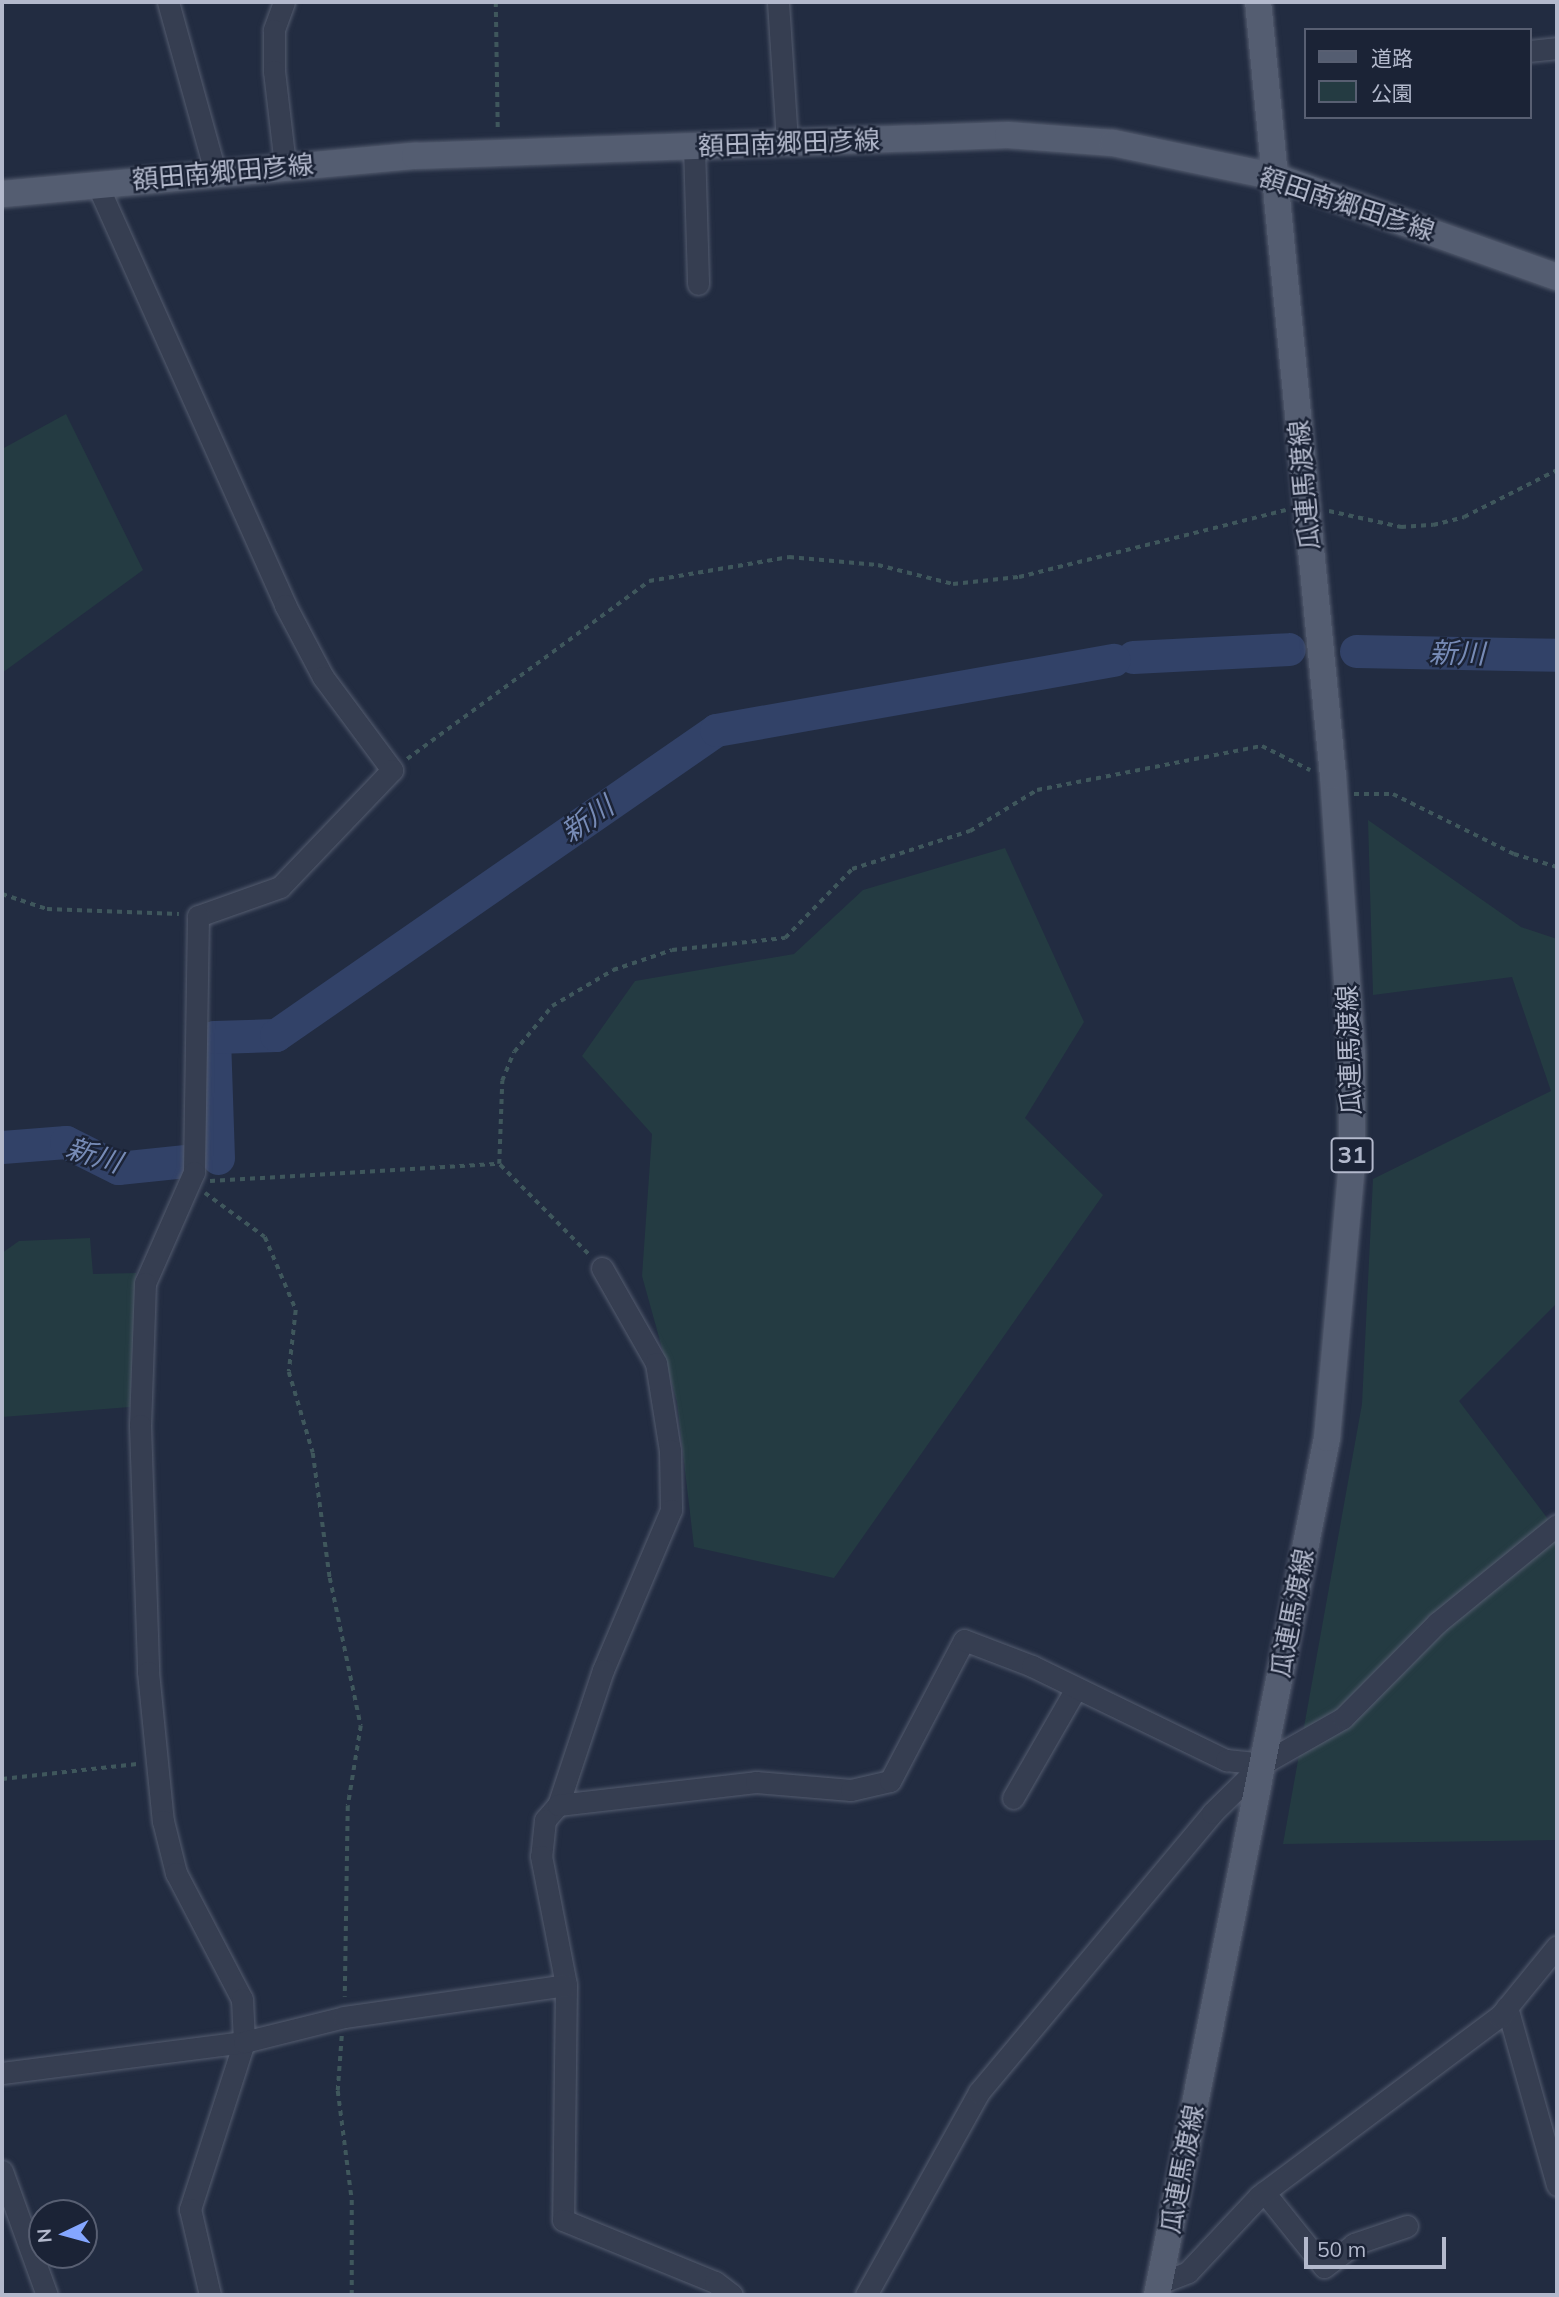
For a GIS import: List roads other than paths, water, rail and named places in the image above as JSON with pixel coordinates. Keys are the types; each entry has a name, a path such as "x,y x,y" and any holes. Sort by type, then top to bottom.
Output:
{"main road":[{"name":"瓜連馬渡線","path":"1158,2289 1327,1438 1347,1255 1352,1054 1334,785 1258,2"},
{"name":"額田南郷田彦線","path":"2,194 285,164 498,153 1008,135 1087,141 1276,177 1557,277"}],"street":[{"path":"168,2 215,172"},
{"path":"284,2 274,30 274,72 285,164"},
{"path":"778,2 787,143"},
{"path":"1531,51 1557,48"},
{"path":"694,146 698,284"},
{"path":"97,184 285,604 323,677 392,770 280,887 198,916 190,1181 145,1283 140,1425 148,1672 157,1762 176,1872 234,1976 242,2000 244,2042 190,2209 210,2295"},
{"path":"602,1268 656,1363 670,1450 671,1510 603,1670 558,1805 545,1820 541,1856 566,1985 563,2221 715,2282 732,2295"},
{"path":"866,2295 979,2092 1146,1889 1262,1764 1343,1718 1437,1623 1557,1525"},
{"path":"558,1805 756,1782 851,1790 890,1781 964,1640 1032,1666 1076,1690 1226,1760 1262,1764"},
{"path":"1013,1798 1076,1690"},
{"path":"1158,2289 1188,2272 1264,2192 1507,2007 1557,1946"},
{"path":"2,2073 244,2042 344,2017 566,1985"},
{"path":"1507,2007 1552,2146 1557,2185"},
{"path":"2,2171 47,2295"},
{"path":"1264,2192 1324,2267 1354,2244 1407,2226"}],"waterway":[{"name":"新川","path":"1133,657 1289,649"},
{"name":"新川","path":"1356,651 1557,655"},
{"name":"新川","path":"218,1158 214,1037 276,1035 716,730 1114,660"},
{"name":"新川","path":"2,1147 66,1142 118,1168 186,1161"}]}
